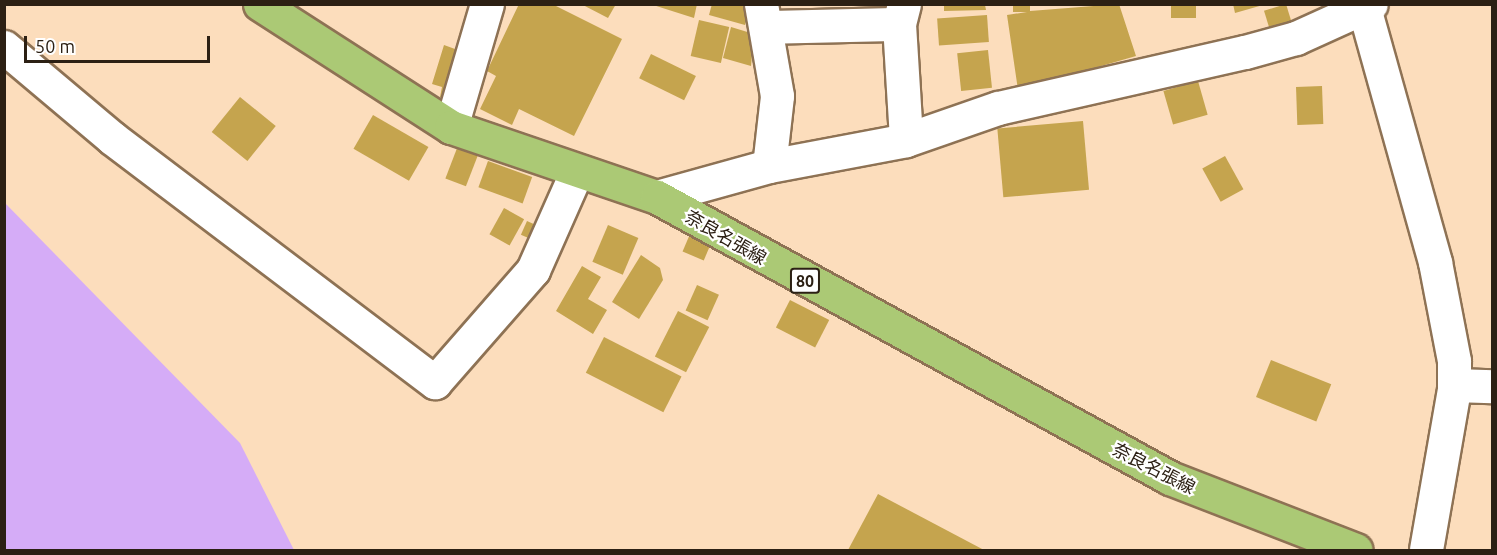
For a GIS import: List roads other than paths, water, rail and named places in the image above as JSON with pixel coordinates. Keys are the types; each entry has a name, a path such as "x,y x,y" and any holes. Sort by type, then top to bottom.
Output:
{"main road":[{"name":"奈良名張線","path":"260,4 451,127 576,173 657,197 1170,478 1356,550"}],"street":[{"path":"451,127 488,4"},
{"path":"657,197 770,166 906,140 998,108 1296,38 1366,6 1435,262 1454,385 1426,550"},
{"path":"770,166 777,96 764,16 901,14 906,140"},
{"path":"4,47 112,138 435,382 533,270 576,173"},
{"path":"1454,385 1492,386"}]}
